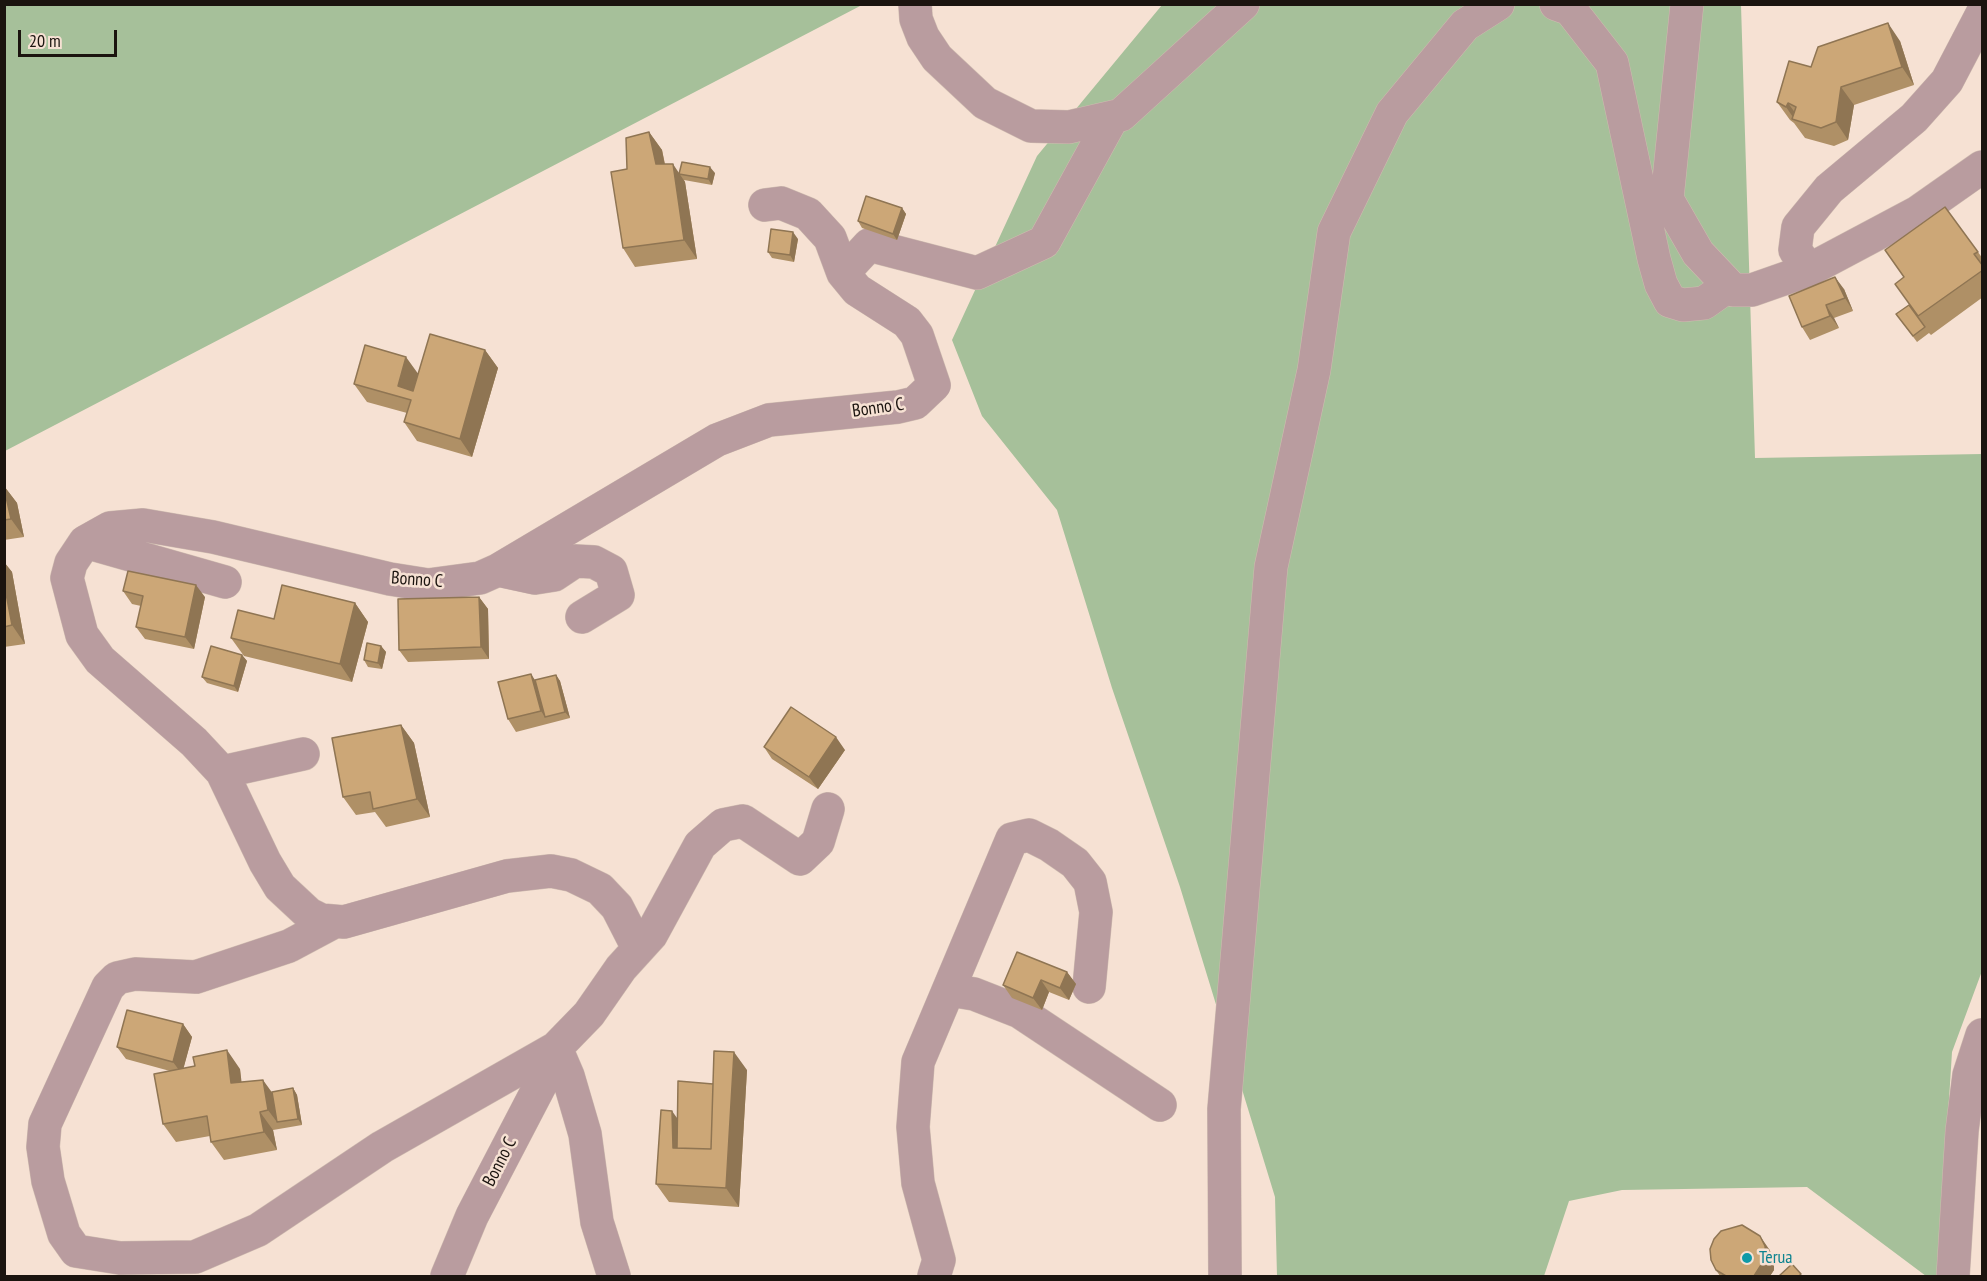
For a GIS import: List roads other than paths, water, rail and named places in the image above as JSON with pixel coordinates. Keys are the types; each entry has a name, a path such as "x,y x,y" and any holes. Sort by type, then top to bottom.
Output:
{"street":[{"path":"915,4 916,19 923,37 937,58 985,103 1031,126 1069,128 1111,120 1121,115 1243,4"},
{"path":"1224,1276 1224,1109 1271,567 1314,370 1335,232 1392,113 1466,25 1498,4"},
{"path":"1556,4 1570,9 1612,63 1654,260 1660,284 1670,301 1683,305 1704,303 1728,286"},
{"path":"1687,4 1667,199 1698,253 1733,290 1752,290 1809,270 1918,212 1983,167"},
{"path":"1809,270 1794,250 1798,227 1829,189 1914,118 1947,81 1983,15"},
{"path":"843,273 869,245 977,273 1044,242 1111,120"},
{"name":"Bonno C","path":"85,542 110,528 143,525 213,537 390,579 428,585 480,578 498,570 652,477 726,437 769,420 898,407 915,402 934,385 918,335 907,322 857,290 843,273 830,238 808,214 782,203 765,205"},
{"path":"225,582 85,542 72,563 67,578 82,635 100,660 194,742 222,772 265,862 280,887 309,914 321,920 344,922 385,913 507,876 551,872 571,874 600,889 617,908 638,948"},
{"path":"498,570 535,578 554,575 575,561 594,562 611,571 618,596 582,617"},
{"path":"222,772 303,754"},
{"path":"334,922 288,946 196,977 135,974 117,978 108,987 45,1124 43,1147 48,1180 64,1234 76,1251 120,1258 195,1257 258,1230 382,1147 557,1049 589,1014 638,948 651,935 700,845 723,825 743,821 800,860 818,842 828,809"},
{"path":"934,1276 939,1260 918,1183 913,1127 918,1062 1012,839 1029,835 1075,863 1090,882 1096,912 1089,987"},
{"path":"950,990 974,994 1020,1012 1160,1105"},
{"path":"1953,1276 1962,1131 1969,1075 1983,1035"},
{"path":"557,1049 585,1134 597,1222 614,1276"},
{"name":"Bonno C","path":"447,1276 472,1216 557,1049"}],"place":[{"name":"Terua","path":"1747,1258"}]}
